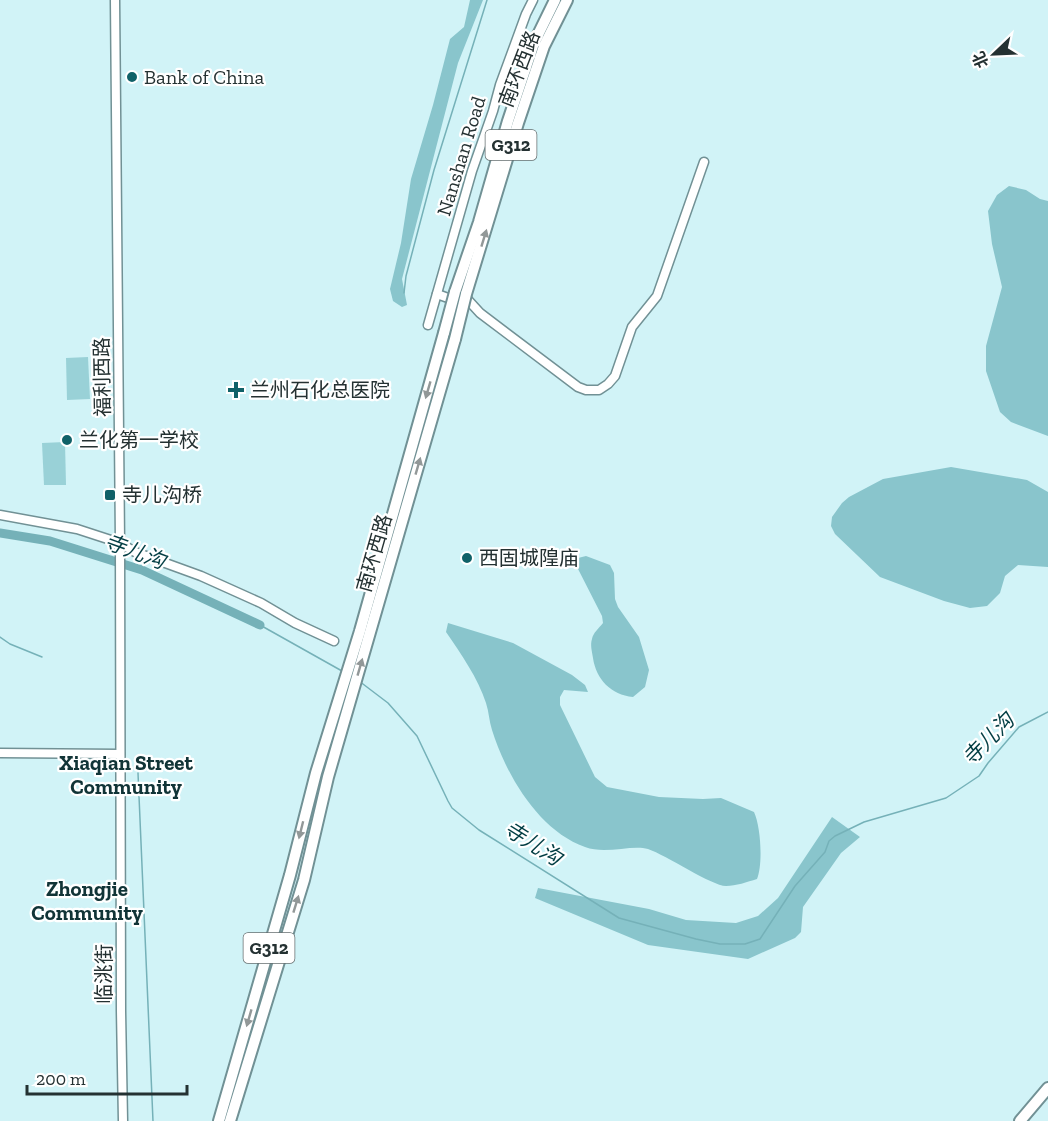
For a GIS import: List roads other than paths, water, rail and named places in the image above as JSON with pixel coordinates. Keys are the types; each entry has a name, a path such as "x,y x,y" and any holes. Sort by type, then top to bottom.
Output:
{"highway":[{"name":"南环西路","path":"396,523 455,339 461,293 508,122 534,43 555,0"},
{"name":"南环西路","path":"230,1121 304,880 347,696 390,546 444,333 461,293 544,46 567,0"},
{"name":"南环西路","path":"219,1121 290,875 322,752 347,696"},
{"path":"1020,1121 1048,1088"}],"street":[{"name":"福利西路","path":"115,0 120,754"},
{"name":"Nanshan Road","path":"428,325 500,85 533,0"},
{"path":"436,297 469,301 480,313 578,387 590,391 602,388 615,376 632,327 657,296 704,162"},
{"path":"0,515 77,530 120,545 201,576 261,603 295,623 333,640"},
{"path":"0,753 120,754"},
{"name":"临洮街","path":"120,754 123,1121"}],"waterway":[{"path":"404,293 406,276 434,170 487,0"},
{"name":"寺儿沟","path":"0,533 50,541 142,570 260,625"},
{"name":"寺儿沟","path":"260,625 342,671"},
{"path":"0,637 10,644 42,657"},
{"name":"寺儿沟","path":"359,681 388,703 417,736 452,808 479,830 619,918 720,944 745,944 760,939 795,886 825,852 829,841 835,836 864,822 946,798 979,776 1019,727 1048,712"},
{"path":"138,773 153,1121"}],"place":[{"name":"Bank of China","path":"132,77"},
{"name":"兰州石化总医院","path":"236,390"},
{"name":"兰化第一学校","path":"67,440"},
{"name":"寺儿沟桥","path":"110,495"},
{"name":"西固城隍庙","path":"467,558"}],"district":[{"name":"Xiaqian Street Community","path":"126,774"},
{"name":"Zhongjie Community","path":"87,900"}]}
